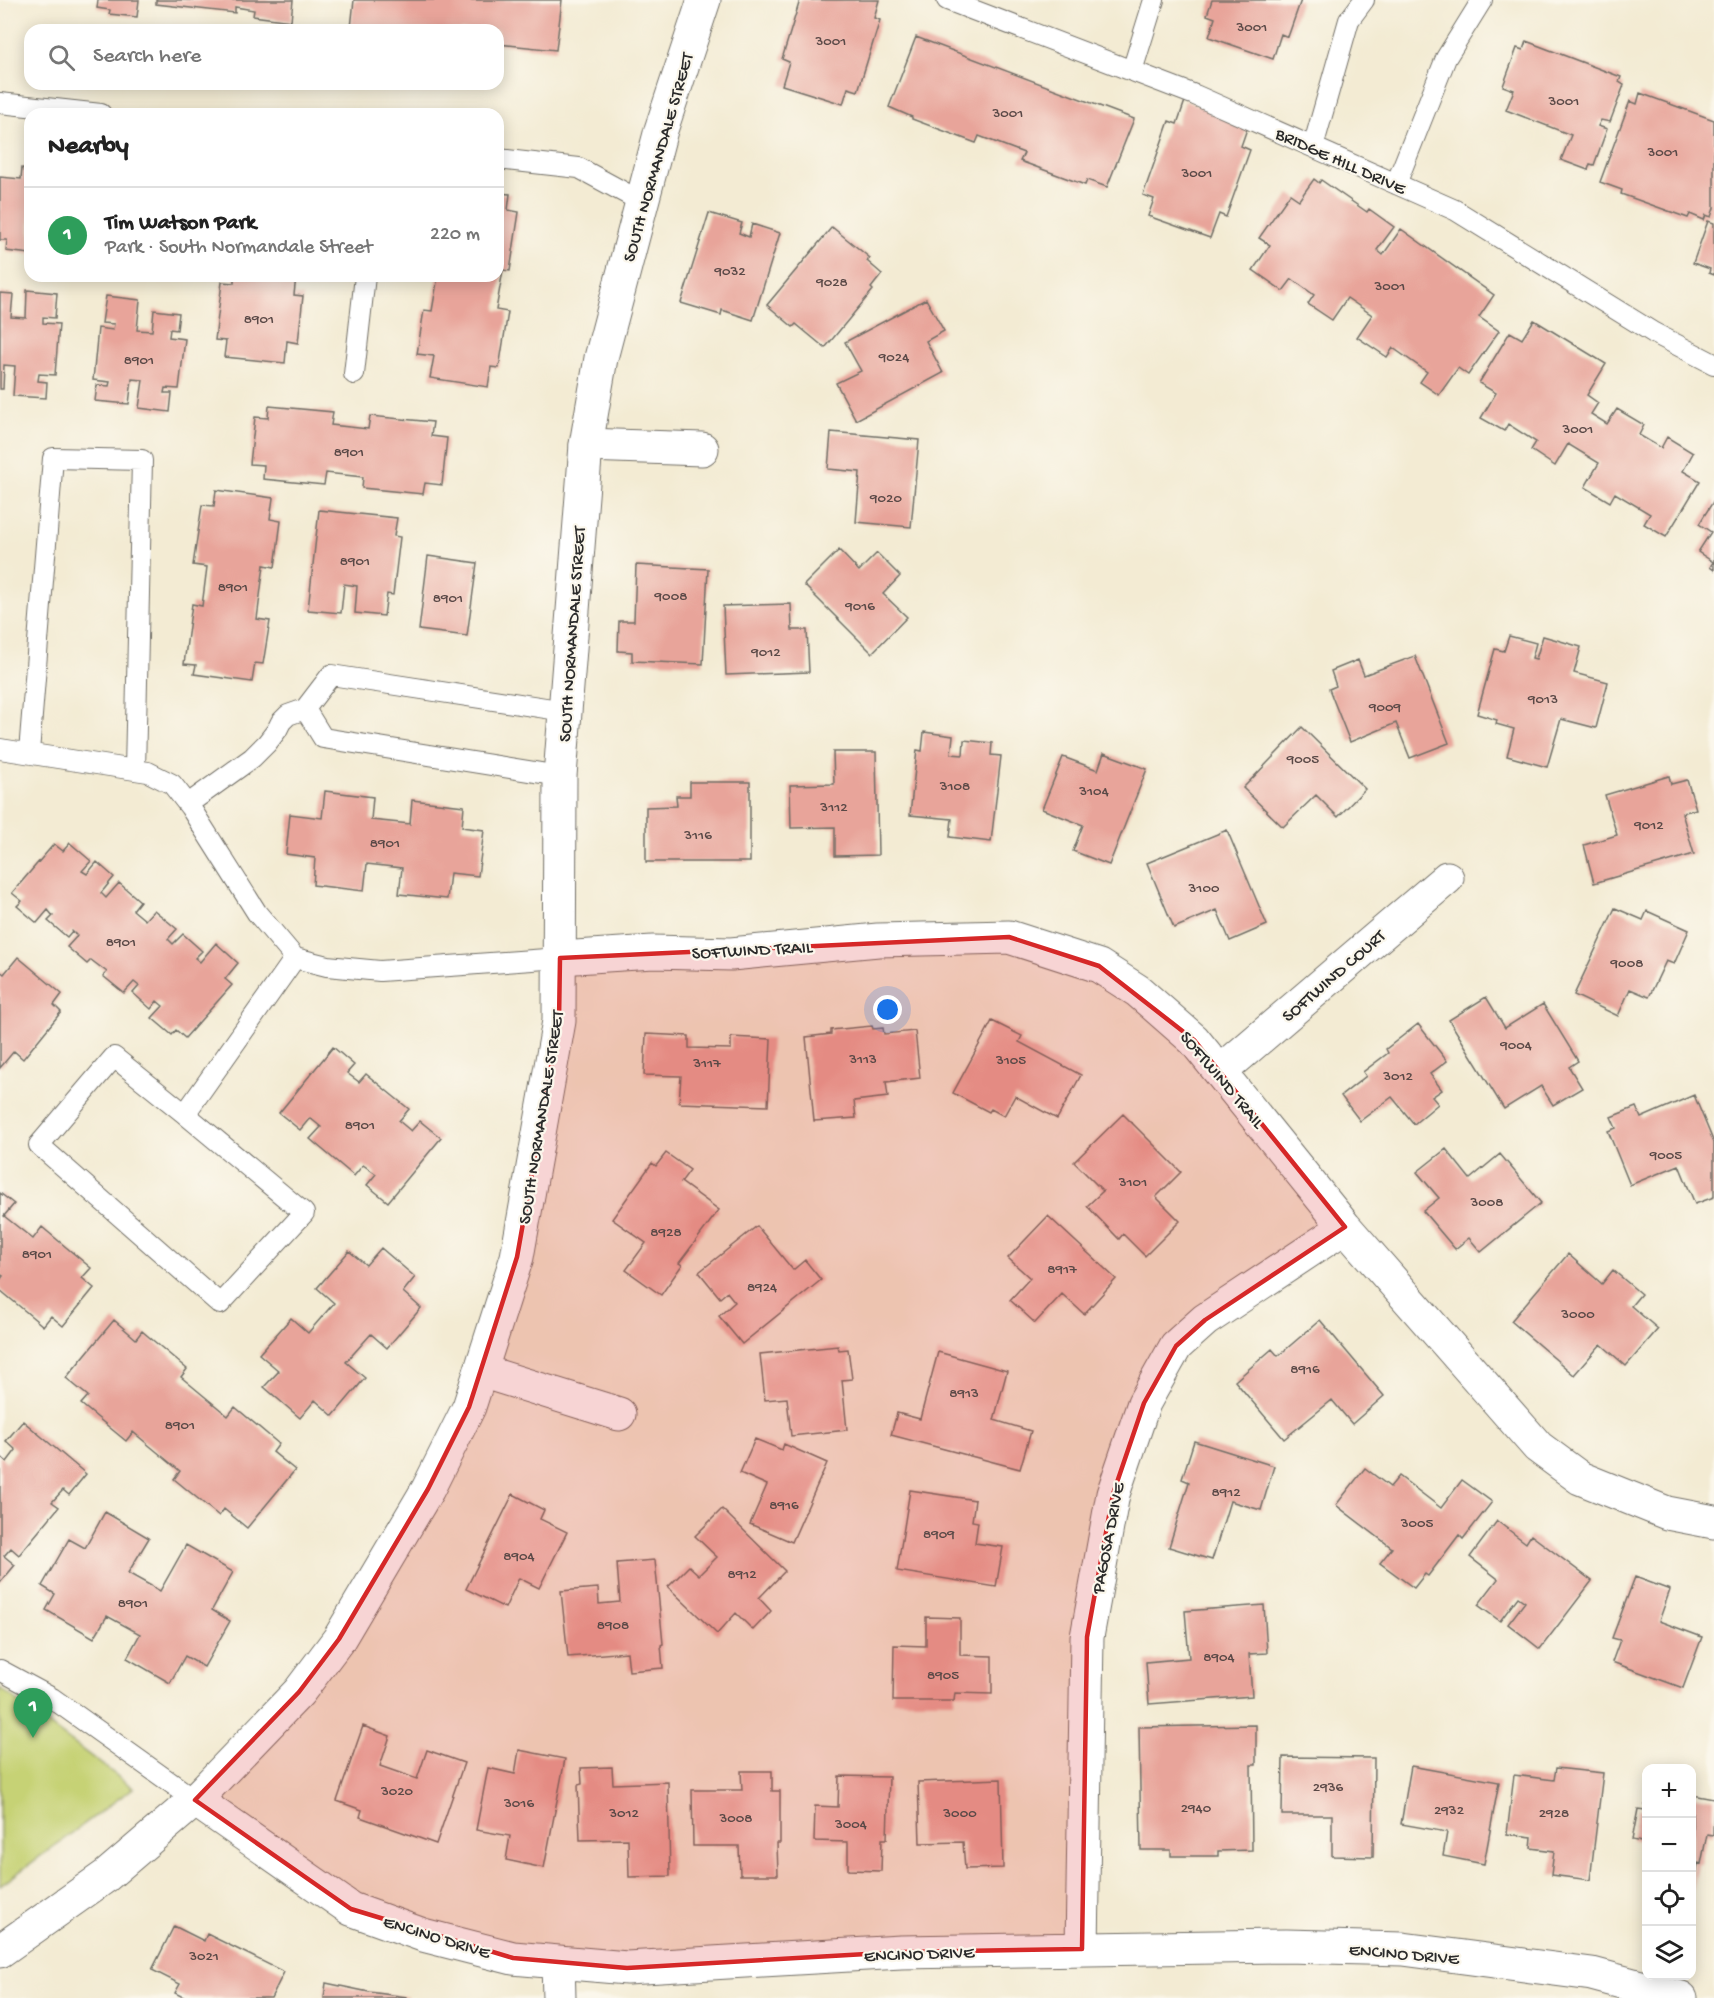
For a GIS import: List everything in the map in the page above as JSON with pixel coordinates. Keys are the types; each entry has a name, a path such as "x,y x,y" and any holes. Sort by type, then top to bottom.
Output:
{"street":[{"name":"SOUTH NORMANDALE STREET","path":"0,1951 106,1876 195,1800 299,1692 339,1639 428,1489 469,1407 517,1257 559,1021 560,776 586,445 601,358 661,130 704,0"},
{"path":"586,445 702,449"},
{"name":"SOFTWIND COURT","path":"1220,1072 1447,878"},
{"name":"SOFTWIND TRAIL","path":"560,958 653,952 731,954 879,940 1009,937 1099,966 1138,992 1194,1040 1345,1227 1538,1447 1580,1478 1667,1513 1714,1522"},
{"name":"PAGOSA DRIVE","path":"1082,1949 1088,1637 1113,1494 1144,1402 1176,1346 1205,1320 1345,1227"},
{"path":"481,1371 619,1414"},
{"name":"ENCINO DRIVE","path":"195,1800 351,1909 423,1935 513,1958 627,1968 901,1952 1286,1946 1403,1949 1592,1974 1681,1998"},
{"path":"558,1962 560,1998"}],"lane":[{"name":"BRIDGE HILL DRIVE","path":"947,0 1195,94 1455,210 1654,333 1714,363"},
{"path":"1132,71 1154,0"},
{"path":"1313,147 1349,20 1364,0"},
{"path":"1396,184 1446,58 1482,0"},
{"path":"0,103 46,108"},
{"path":"504,160 579,168 642,202"},
{"path":"354,374 364,282"},
{"path":"29,752 53,458 142,460 135,770"},
{"path":"188,804 252,758 281,722 288,716 305,709 331,675 566,711"},
{"path":"305,709 322,738 560,776"},
{"path":"0,749 148,772 172,784 188,804 257,913 295,958 327,966 380,971 560,958"},
{"path":"185,1114 295,958"},
{"path":"114,1057 185,1114 304,1213 220,1304 39,1145 114,1057"},
{"path":"0,1670 52,1698 195,1800"}],"highlighted area":[{"path":"1009,937 1099,966 1194,1040 1345,1227 1205,1320 1176,1346 1144,1403 1113,1494 1087,1637 1082,1949 901,1952 627,1968 513,1958 351,1909 195,1800 299,1692 339,1639 428,1489 469,1407 517,1257 559,1021 560,958"}],"green space":[{"path":"0,1688 133,1788 0,1886"}],"building":[{"path":"98,0 139,0 137,17 109,14 110,10 97,8"},
{"path":"156,0 293,0 291,21 253,16 254,10 235,7 235,13 156,4"},
{"path":"354,0 562,0 556,50 504,45 504,24 351,24"},
{"path":"800,0 879,0 874,18 880,20 858,91 848,88 843,104 782,85 789,62 782,59"},
{"path":"1212,0 1301,0 1288,37 1281,34 1273,59 1209,37 1215,18 1207,15"},
{"path":"916,37 1134,119 1107,187 1087,180 1085,185 1020,161 1024,153 979,136 976,143 912,119 889,107"},
{"path":"1526,41 1621,77 1619,82 1624,85 1610,122 1601,120 1598,126 1607,129 1594,165 1590,164 1588,170 1561,160 1571,135 1506,110 1514,90 1503,86 1517,48 1523,50"},
{"path":"1640,93 1714,120 1714,208 1711,217 1706,215 1704,220 1690,214 1688,218 1621,194 1622,190 1600,182 1630,101 1637,104"},
{"path":"1185,101 1249,123 1241,146 1250,150 1226,217 1219,214 1210,238 1148,216 1154,199 1143,195 1169,121 1177,124"},
{"path":"22,168 24,168 24,253 6,251 7,240 0,240 0,177 21,179"},
{"path":"1314,179 1319,183 1321,180 1367,212 1369,209 1394,227 1377,250 1383,255 1401,229 1494,295 1479,317 1499,331 1468,375 1458,368 1439,395 1420,382 1427,372 1393,348 1387,357 1357,337 1372,315 1347,298 1332,320 1308,304 1314,295 1292,279 1283,291 1253,270 1270,245 1259,238 1290,194 1299,200"},
{"path":"504,194 510,194 508,210 519,212 510,271 504,270"},
{"path":"709,213 742,223 739,233 749,237 752,224 780,233 753,320 722,310 721,315 681,303"},
{"path":"1708,221 1714,223 1714,275 1709,273 1710,269 1693,263"},
{"path":"832,227 870,258 867,261 882,274 871,288 873,290 825,348 796,324 793,327 767,305"},
{"path":"222,282 295,282 294,295 303,296 298,343 287,341 285,363 224,357 226,341 215,340"},
{"path":"437,282 501,282 496,310 508,312 499,368 491,367 488,387 430,378 434,356 417,354 424,310 432,311"},
{"path":"27,290 57,293 55,318 43,317 43,323 59,324 55,375 39,374 38,381 47,382 46,398 13,396 15,366 4,365 3,389 0,389 0,293 13,294 11,317 26,318"},
{"path":"106,296 140,300 137,330 152,331 154,310 179,313 177,330 170,329 169,337 185,339 179,389 165,388 164,393 172,393 170,412 139,408 143,380 132,379 129,404 95,401 97,385 109,386 110,382 93,380 98,328 113,330 114,324 102,323"},
{"path":"926,299 944,331 926,341 943,373 856,420 836,383 861,371 845,342"},
{"path":"1534,320 1606,364 1587,395 1598,403 1591,414 1607,424 1617,409 1644,425 1639,435 1661,448 1667,437 1693,453 1683,471 1700,481 1666,537 1644,524 1650,514 1615,493 1610,502 1585,487 1599,463 1568,444 1555,466 1531,450 1536,442 1508,424 1504,431 1481,418 1496,393 1479,383 1510,332 1522,339"},
{"path":"269,406 333,412 331,425 368,429 370,416 433,422 431,436 447,438 442,485 425,483 423,494 362,488 363,477 326,473 324,485 263,479 264,465 250,464 255,417 268,418"},
{"path":"831,432 919,440 911,527 856,522 860,472 828,469"},
{"path":"216,490 273,498 270,519 281,521 275,567 264,565 257,619 270,621 263,664 255,663 252,682 194,674 196,665 184,664 192,604 202,606 207,567 193,565 202,505 214,506"},
{"path":"1714,500 1714,570 1710,567 1713,562 1698,552 1711,532 1699,524"},
{"path":"319,510 397,518 394,536 400,537 393,595 387,594 384,616 355,613 357,586 344,584 341,613 308,610"},
{"path":"839,550 859,571 877,553 900,576 883,594 907,617 872,653 804,585"},
{"path":"428,556 477,563 467,636 419,630"},
{"path":"636,565 708,569 703,664 632,661 632,652 618,651 619,621 634,621"},
{"path":"791,604 792,630 807,630 809,672 726,675 723,606"},
{"path":"1509,636 1536,643 1532,658 1536,659 1543,636 1581,647 1574,673 1608,682 1596,728 1561,719 1547,767 1507,756 1514,729 1496,724 1497,720 1477,714 1495,649 1504,651"},
{"path":"1415,656 1449,743 1410,758 1396,723 1350,742 1329,689 1336,686 1331,671 1358,660 1364,675"},
{"path":"1302,727 1365,789 1338,817 1316,795 1283,827 1243,788"},
{"path":"924,732 953,736 951,754 963,755 964,740 992,743 991,755 1001,756 991,842 950,837 952,819 910,815 917,750 922,751"},
{"path":"833,752 876,752 878,855 835,856 835,827 791,828 790,785 834,784"},
{"path":"1104,753 1147,769 1109,865 1073,851 1083,825 1042,809 1063,757 1098,770"},
{"path":"1669,776 1671,784 1687,780 1696,809 1682,813 1694,854 1594,883 1584,845 1617,835 1605,795"},
{"path":"690,782 750,782 750,862 646,862 646,807 677,806 676,796 690,796"},
{"path":"325,791 373,797 371,820 410,824 412,800 464,806 462,827 484,830 478,876 450,873 447,899 399,894 402,868 367,864 364,891 313,885 315,858 286,854 290,814 322,818"},
{"path":"1227,830 1267,925 1230,941 1217,910 1174,928 1147,863"},
{"path":"70,843 91,861 82,871 87,874 97,862 114,877 101,893 106,898 119,883 140,901 133,910 145,920 154,910 177,929 168,939 173,944 183,934 202,951 195,958 200,962 216,943 238,963 225,979 232,985 185,1038 176,1030 172,1035 152,1018 163,1006 157,1001 151,1009 133,993 139,986 134,982 124,993 103,976 107,972 91,960 87,964 67,947 77,936 72,931 67,937 48,921 53,916 48,910 37,923 17,906 22,901 12,893 54,844 63,851"},
{"path":"1615,908 1643,920 1647,911 1689,930 1674,964 1666,961 1649,997 1630,989 1618,1016 1574,995"},
{"path":"18,957 62,994 54,1005 61,1012 23,1059 14,1051 0,1068 0,971 4,974"},
{"path":"1486,997 1505,1028 1543,1004 1578,1061 1569,1067 1582,1088 1553,1105 1541,1086 1504,1109 1449,1020"},
{"path":"992,1021 1022,1036 1019,1042 1081,1075 1057,1119 1015,1096 1004,1116 991,1109 989,1112 953,1093"},
{"path":"1418,1024 1447,1061 1430,1074 1442,1090 1432,1097 1438,1104 1414,1124 1392,1097 1360,1121 1341,1096 1366,1076 1363,1072 1388,1053 1386,1049"},
{"path":"872,1026 873,1029 883,1028 884,1034 915,1031 920,1078 886,1082 888,1097 854,1101 856,1118 814,1121 806,1037 831,1034 831,1030"},
{"path":"646,1034 689,1036 689,1048 731,1049 731,1037 771,1039 768,1106 679,1103 681,1076 644,1075"},
{"path":"333,1047 354,1065 347,1073 359,1082 366,1074 409,1109 399,1121 411,1131 420,1121 441,1138 388,1202 367,1185 376,1174 363,1165 354,1176 310,1139 321,1127 310,1118 300,1130 279,1113"},
{"path":"1694,1095 1714,1143 1714,1197 1695,1204 1679,1165 1630,1185 1608,1131 1616,1128 1611,1117 1636,1107 1641,1118"},
{"path":"1123,1114 1181,1172 1156,1197 1180,1221 1145,1256 1123,1234 1119,1239 1087,1206 1103,1191 1074,1162"},
{"path":"1446,1149 1470,1179 1500,1154 1541,1203 1481,1252 1469,1238 1455,1249 1423,1211 1439,1198 1417,1172"},
{"path":"666,1153 690,1170 681,1182 719,1210 679,1263 682,1265 661,1295 626,1270 646,1243 612,1219 652,1163 656,1166"},
{"path":"0,1193 14,1204 4,1216 33,1239 42,1227 91,1268 82,1278 94,1288 63,1326 51,1316 43,1326 0,1290 0,1280 3,1276 0,1274"},
{"path":"1048,1216 1116,1279 1084,1314 1062,1294 1035,1323 1010,1300 1030,1278 1008,1258"},
{"path":"757,1226 793,1270 805,1260 821,1280 742,1344 719,1316 735,1302 727,1292 720,1298 699,1272"},
{"path":"381,1248 415,1277 403,1292 421,1308 387,1348 371,1334 346,1362 365,1378 333,1416 315,1400 300,1418 264,1387 279,1371 259,1354 291,1318 308,1333 334,1303 317,1288 349,1251 366,1265"},
{"path":"1568,1254 1602,1284 1613,1270 1641,1294 1631,1306 1658,1329 1626,1366 1601,1344 1574,1375 1511,1321"},
{"path":"114,1320 136,1339 142,1331 187,1369 181,1377 228,1416 235,1407 279,1444 273,1452 295,1470 247,1528 224,1509 219,1516 174,1479 180,1471 133,1432 126,1441 81,1404 88,1396 66,1378"},
{"path":"1320,1320 1384,1396 1352,1424 1332,1400 1284,1439 1235,1381 1272,1349 1278,1356"},
{"path":"838,1346 839,1350 848,1349 852,1379 842,1380 847,1430 791,1436 787,1398 765,1400 760,1354"},
{"path":"938,1352 1007,1371 994,1420 1031,1431 1020,1469 891,1435 897,1413 920,1419"},
{"path":"23,1421 86,1474 69,1495 63,1490 52,1502 59,1507 19,1555 11,1548 4,1556 15,1565 0,1583 0,1456 7,1462 16,1450 6,1441"},
{"path":"755,1439 782,1450 784,1444 827,1463 792,1542 750,1524 767,1485 740,1473"},
{"path":"1194,1441 1274,1466 1261,1510 1230,1501 1212,1560 1169,1547 1189,1482 1182,1479"},
{"path":"1365,1468 1390,1487 1399,1476 1441,1508 1462,1480 1492,1502 1463,1539 1459,1535 1428,1576 1425,1574 1414,1588 1380,1563 1392,1548 1336,1505"},
{"path":"910,1490 975,1500 972,1521 978,1522 975,1543 1003,1547 996,1587 897,1571"},
{"path":"513,1494 544,1510 540,1519 567,1532 539,1588 519,1578 505,1608 466,1589"},
{"path":"722,1509 785,1571 759,1598 771,1611 753,1630 736,1613 717,1634 668,1587 689,1566 699,1575 717,1557 695,1536"},
{"path":"105,1512 149,1538 128,1573 160,1591 186,1545 233,1572 212,1610 230,1621 204,1667 185,1656 170,1683 127,1658 140,1634 107,1616 94,1638 46,1610 55,1594 42,1586 69,1539 85,1548"},
{"path":"1497,1521 1526,1543 1531,1535 1592,1581 1540,1649 1508,1624 1525,1602 1518,1597 1500,1621 1478,1605 1498,1579 1470,1557"},
{"path":"655,1560 663,1668 629,1671 627,1652 568,1657 561,1591 598,1588 599,1604 620,1602 617,1563"},
{"path":"1635,1577 1670,1590 1659,1621 1702,1637 1683,1688 1612,1662 1620,1640 1612,1638"},
{"path":"1264,1605 1267,1653 1249,1654 1252,1696 1149,1704 1146,1662 1189,1658 1185,1611"},
{"path":"926,1617 960,1618 960,1655 992,1656 992,1694 955,1693 954,1701 893,1701 894,1645 926,1646"},
{"path":"1256,1725 1256,1765 1251,1765 1252,1850 1218,1851 1218,1856 1171,1856 1171,1850 1141,1850 1139,1727"},
{"path":"363,1726 390,1736 380,1766 417,1779 427,1750 464,1763 436,1844 360,1817 362,1810 337,1801"},
{"path":"519,1750 565,1759 544,1868 506,1860 510,1836 476,1830 488,1768 515,1774"},
{"path":"1283,1757 1374,1758 1373,1857 1332,1856 1332,1815 1282,1815"},
{"path":"1411,1766 1499,1782 1484,1864 1443,1856 1447,1832 1401,1824"},
{"path":"612,1767 613,1784 668,1782 670,1876 629,1877 628,1839 580,1840 578,1785 582,1784 581,1768"},
{"path":"1556,1768 1603,1773 1590,1880 1551,1875 1554,1851 1531,1848 1532,1837 1507,1834 1514,1775 1554,1780"},
{"path":"741,1771 772,1771 772,1791 780,1791 778,1875 740,1875 739,1846 693,1846 692,1790 742,1790"},
{"path":"839,1776 889,1777 887,1839 882,1839 881,1871 848,1870 848,1842 814,1841 815,1806 838,1807"},
{"path":"1001,1779 1003,1868 965,1869 963,1842 920,1843 918,1782"},
{"path":"1696,1796 1714,1799 1713,1835 1707,1834 1701,1864 1698,1863 1696,1875"},
{"path":"1638,1809 1642,1810 1642,1842 1632,1840"},
{"path":"174,1926 204,1941 207,1934 284,1972 271,1998 185,1998 175,1993 180,1984 152,1970"},
{"path":"326,1983 369,1992 407,1998 324,1998"}],"place":[{"name":"Tim Watson Park","path":"33,1738"}]}
